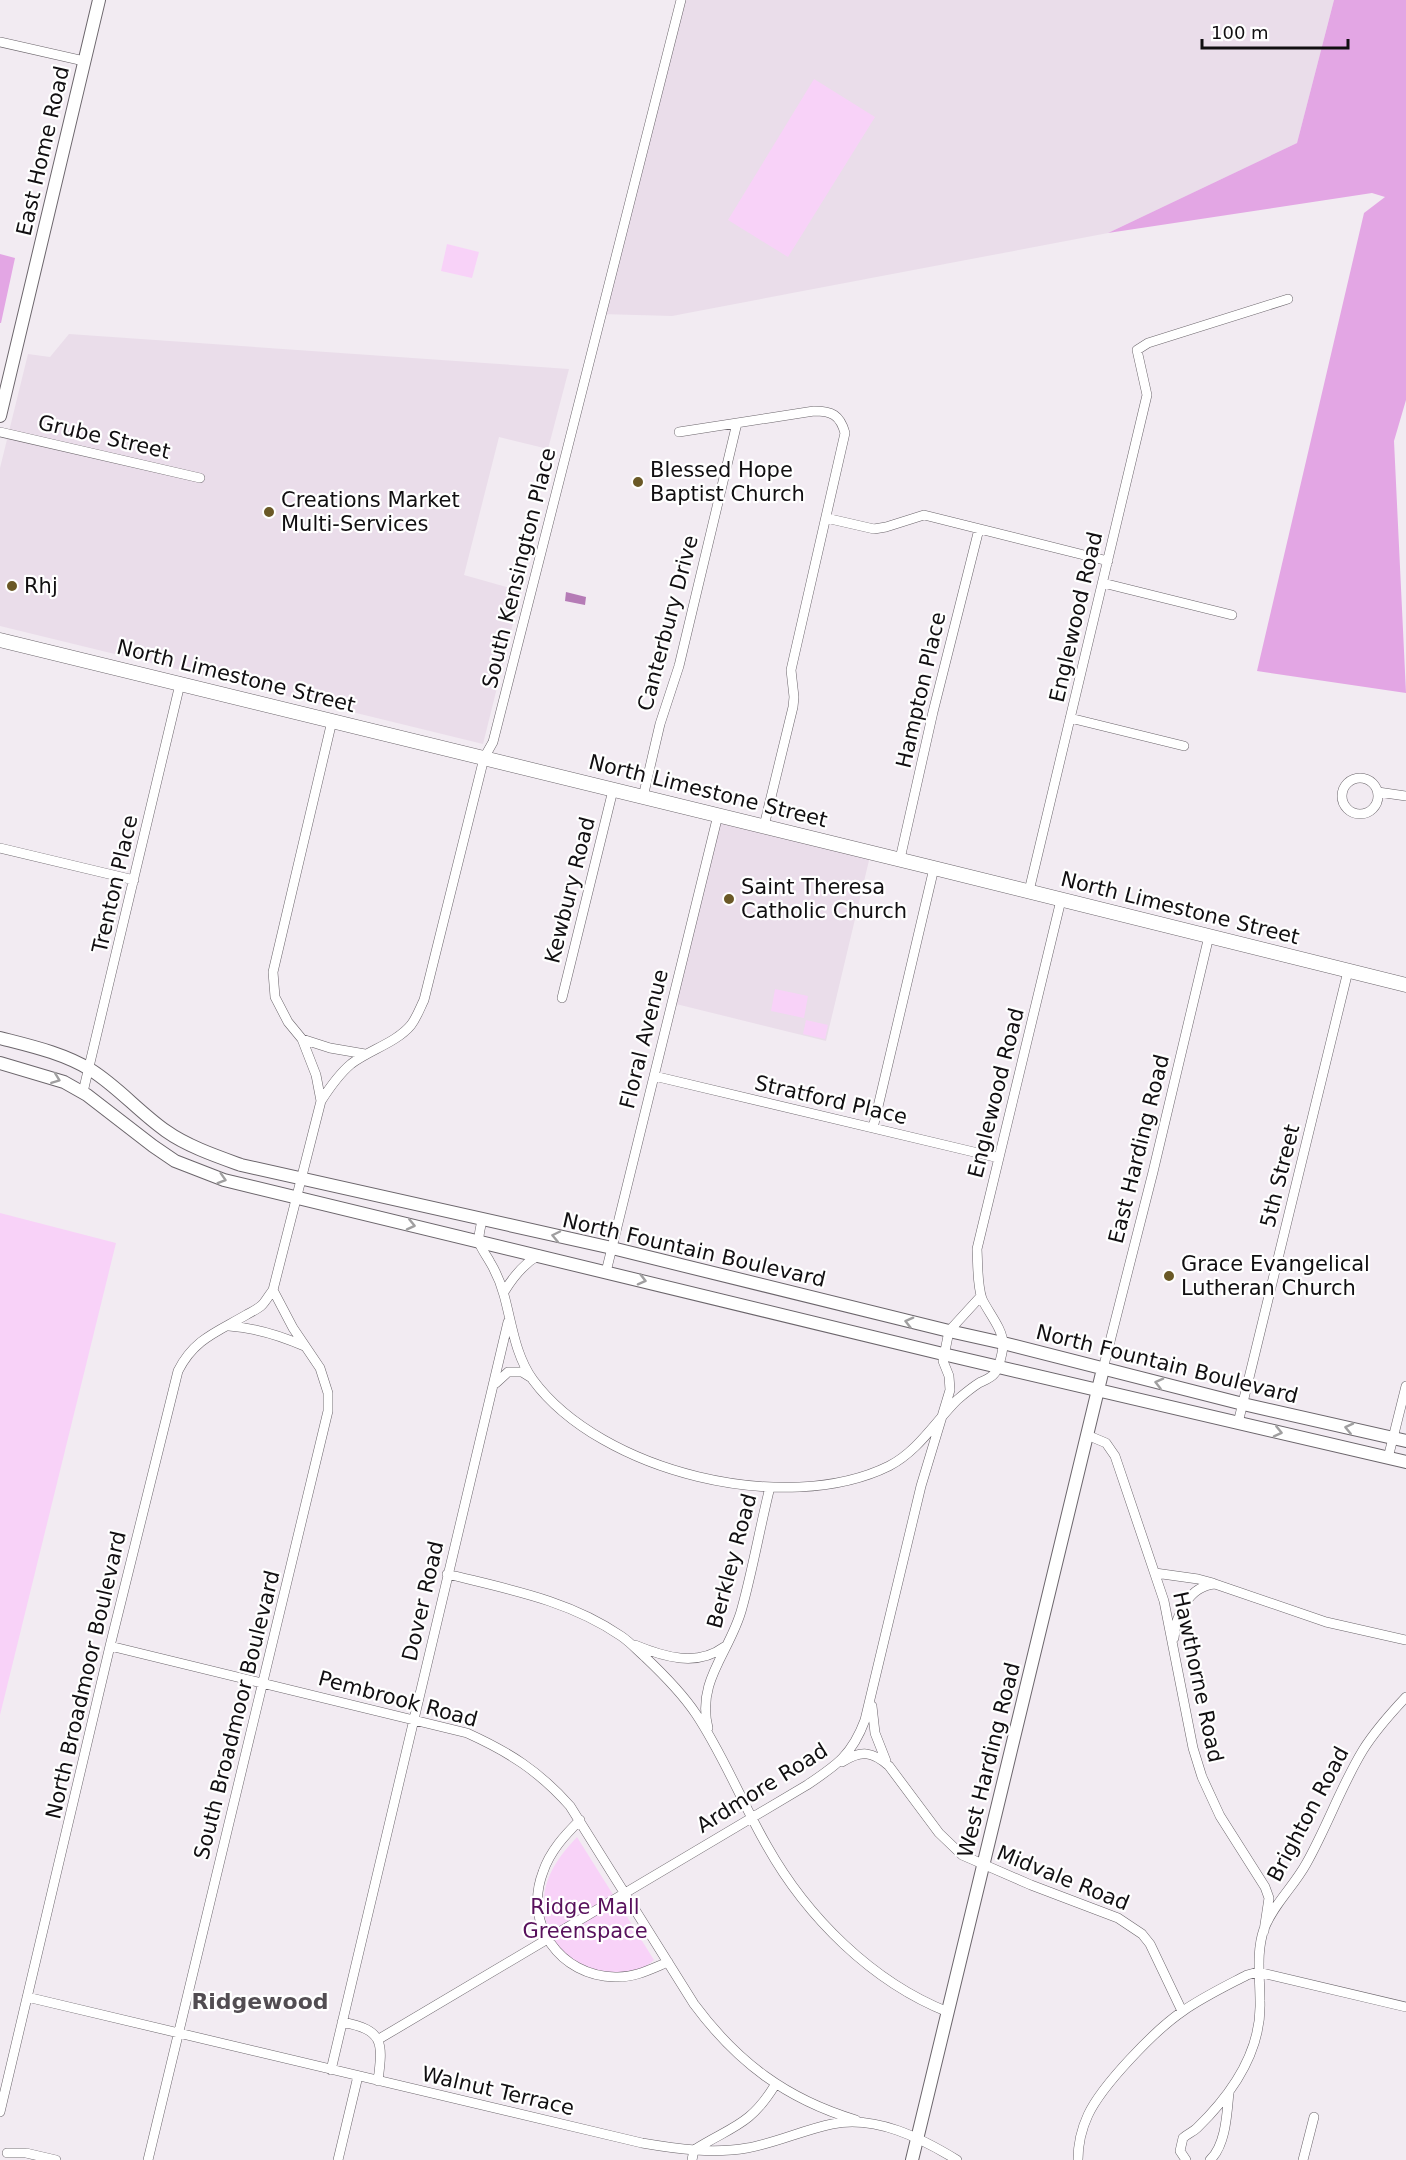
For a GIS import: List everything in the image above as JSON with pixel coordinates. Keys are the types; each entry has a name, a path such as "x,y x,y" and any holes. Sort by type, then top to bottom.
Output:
{"main road":[{"name":"North Limestone Street","path":"0,640 900,859 1406,986"}],"street":[{"name":"East Home Road","path":"0,416 99,0"},
{"name":"South Kensington Place","path":"321,1101 345,1069 365,1054 402,1034 410,1026 424,1000 484,758 496,731 681,0"},
{"path":"0,42 84,61"},
{"name":"Englewood Road","path":"1029,891 1147,395 1137,350 1148,343 1288,299"},
{"path":"679,432 826,411 842,422 845,433 791,670 793,707 764,826"},
{"name":"Canterbury Drive","path":"643,797 660,724 679,666 737,423"},
{"name":"Grube Street","path":"0,432 201,478"},
{"path":"826,518 874,529 924,515 1108,561"},
{"name":"Hampton Place","path":"900,859 933,712 979,529"},
{"path":"1103,583 1232,615"},
{"name":"Trenton Place","path":"83,1092 180,684"},
{"path":"1070,718 1184,746"},
{"path":"273,1290 321,1101 316,1075 302,1039 288,1022 275,997 273,972 332,721"},
{"path":"1378,792 1375,805 1365,813 1352,813 1342,804 1346,784 1357,778 1368,780 1378,792 1406,796"},
{"name":"Kewbury Road","path":"562,998 613,790"},
{"name":"Floral Avenue","path":"606,1272 718,815"},
{"path":"0,848 134,880"},
{"path":"873,1128 934,868"},
{"name":"Englewood Road","path":"1003,1343 1000,1332 981,1296 977,1249 1061,900"},
{"name":"East Harding Road","path":"1103,1369 1209,936"},
{"name":"5th Street","path":"1238,1423 1348,971"},
{"name":"North Fountain Boulevard","path":"0,1038 54,1052 89,1069 116,1088 166,1132 216,1156 241,1165 612,1248 1406,1442"},
{"path":"302,1039 330,1048 365,1054"},
{"name":"North Fountain Boulevard","path":"0,1063 44,1074 64,1082 83,1092 175,1161 224,1180 997,1367 1406,1462"},
{"name":"Stratford Place","path":"654,1076 999,1158"},
{"path":"483,1220 479,1241 504,1292 520,1356 532,1378 559,1409 580,1425 626,1452 676,1471 712,1480 770,1487 828,1484 850,1480 890,1465 924,1439 941,1418 975,1385 994,1374 1003,1343"},
{"path":"504,1292 512,1279 528,1262 539,1255"},
{"name":"North Broadmoor Boulevard","path":"0,2112 110,1646 178,1371 190,1351 199,1343 213,1332 229,1326 261,1306 273,1290"},
{"name":"South Broadmoor Boulevard","path":"148,2160 328,1411 328,1394 322,1374 273,1290"},
{"path":"949,1331 981,1296"},
{"name":"Dover Road","path":"331,2070 509,1317"},
{"path":"229,1326 253,1328 304,1346"},
{"name":"Ardmore Road","path":"379,2039 838,1764 860,1732 872,1695 921,1486 950,1390 949,1376 943,1361 949,1331"},
{"name":"West Harding Road","path":"912,2160 1103,1369"},
{"path":"493,1388 498,1380 508,1372 522,1372 532,1378"},
{"path":"1388,1458 1406,1386"},
{"name":"Hawthorne Road","path":"1088,1435 1106,1443 1115,1456 1164,1600 1193,1748 1202,1777 1220,1816 1265,1887 1269,1898 1264,1931"},
{"name":"Berkley Road","path":"711,1738 706,1718 707,1692 717,1662 736,1627 742,1608 770,1487"},
{"path":"1155,1573 1198,1579 1326,1622 1406,1640"},
{"path":"447,1574 555,1602 604,1626 630,1643 680,1693 711,1738 785,1875 809,1907 843,1943 891,1982 915,1997 948,2012"},
{"path":"1173,1649 1176,1623 1184,1605 1202,1587 1215,1584"},
{"path":"1393,1638 1406,1645"},
{"name":"Berkley Road","path":"630,1643 664,1655 696,1659 717,1652 728,1644"},
{"name":"Pembrook Road","path":"110,1646 467,1733 516,1757 552,1786 580,1820 668,1962 710,2025 731,2048 775,2085 810,2104 867,2123"},
{"name":"Midvale Road","path":"872,1695 872,1717 881,1752 889,1766 946,1840 962,1855 983,1865 1131,1925 1150,1944 1182,2011"},
{"name":"Brighton Road","path":"1186,2160 1180,2151 1183,2138 1196,2130 1229,2092 1245,2068 1258,2034 1260,2002 1258,1972 1264,1931 1269,1920 1319,1842 1362,1752 1374,1733 1406,1697"},
{"name":"Midvale Road","path":"838,1764 857,1754 864,1754 879,1757 889,1766"},
{"path":"580,1820 561,1840 550,1857 539,1884 538,1910 547,1939 558,1953 589,1972 601,1976 629,1977 668,1962"},
{"path":"1078,2160 1082,2128 1097,2099 1145,2044 1182,2011 1247,1974 1258,1972 1406,2007"},
{"name":"Walnut Terrace","path":"27,1997 642,2143 694,2150 725,2150 747,2148 831,2124 867,2123 917,2138 957,2160"},
{"path":"342,2022 372,2031 379,2039 381,2057 378,2081"},
{"path":"338,2160 358,2076"},
{"path":"692,2160 694,2150 745,2122 766,2100 775,2085"},
{"path":"1210,2160 1218,2150 1221,2140 1229,2092"},
{"path":"1303,2160 1314,2117"},
{"path":"0,2144 5,2157 26,2153 56,2160"}],"shaded area":[{"path":"681,0 1334,0 1297,143 1108,233 672,316 601,314"},
{"path":"1334,0 1406,0 1406,400 1394,441 1406,693 1257,671 1364,213 1385,197 1372,193 1108,233 1297,143"},
{"path":"0,254 15,258 1,323 0,323"},
{"path":"69,334 569,369 548,449 499,437 464,575 521,591 483,744 0,626 0,468 28,354 50,357"},
{"path":"566,592 586,597 585,605 565,601"},
{"path":"718,815 871,852 826,1041 672,1003"}],"green space":[{"path":"814,79 875,117 788,257 728,220"},
{"path":"447,244 479,252 472,278 441,271"},
{"path":"775,989 808,996 804,1018 771,1011"},
{"path":"806,1020 828,1025 825,1039 803,1034"},
{"path":"0,1213 116,1243 0,1715"},
{"name":"Ridge Mall Greenspace","path":"577,1837 654,1960 644,1967 621,1973 596,1970 573,1959 559,1947 552,1936 544,1909 547,1883 559,1859"}],"place":[{"name":"Blessed Hope Baptist Church","path":"638,482"},
{"name":"Creations Market Multi-Services","path":"269,512"},
{"name":"Rhj","path":"12,586"},
{"name":"Saint Theresa Catholic Church","path":"729,899"},
{"name":"Grace Evangelical Lutheran Church","path":"1169,1276"}],"district":[{"name":"Ridgewood","path":"260,2001"}]}
